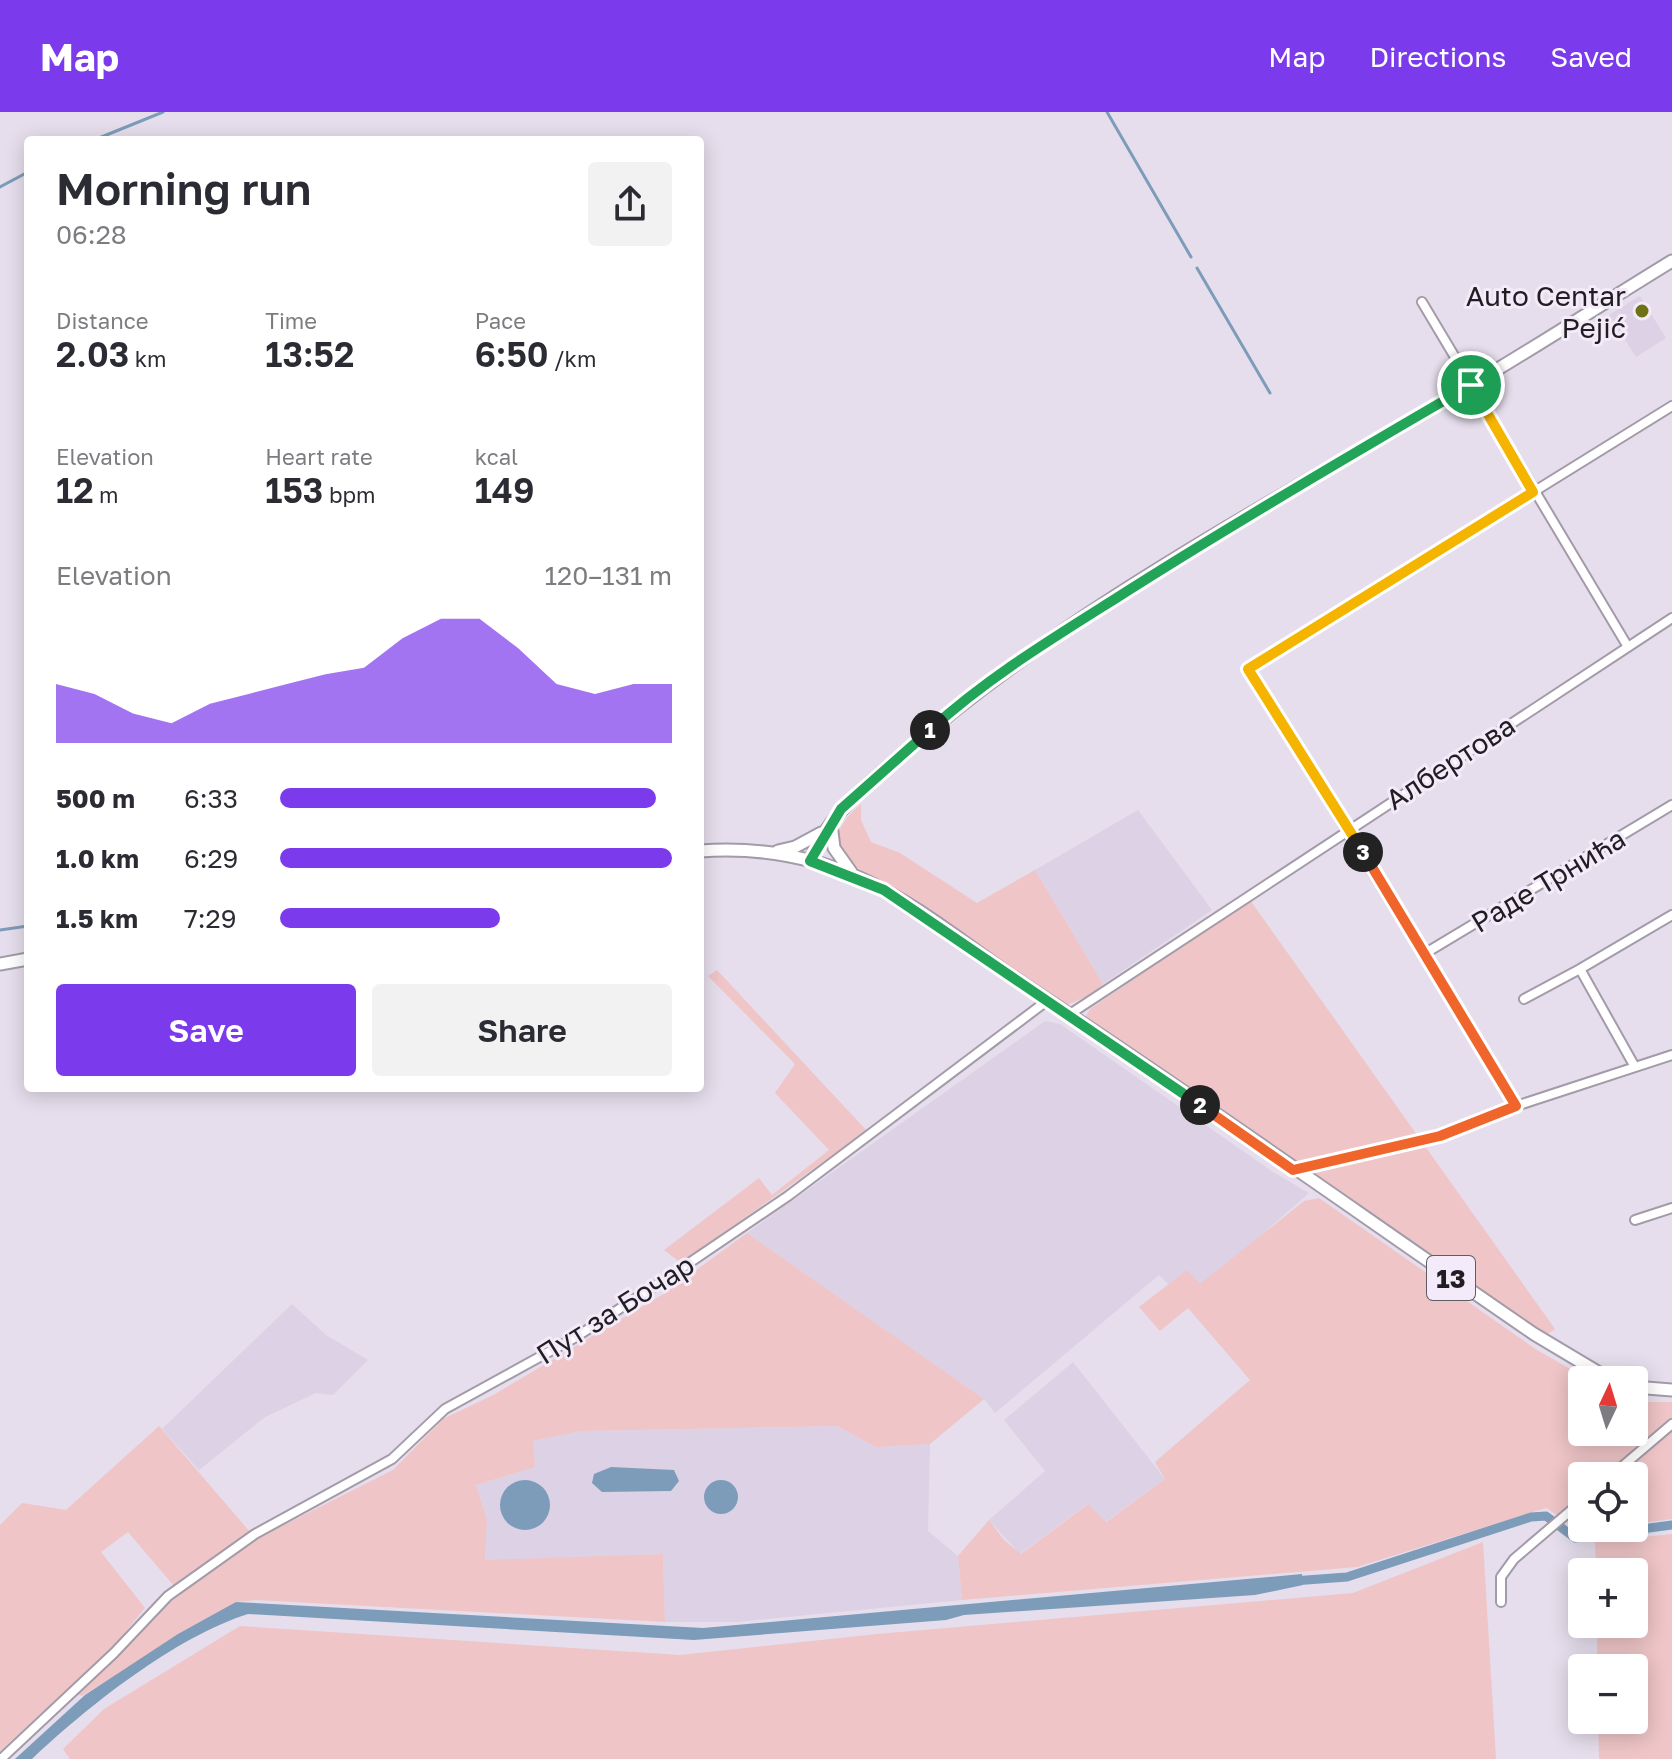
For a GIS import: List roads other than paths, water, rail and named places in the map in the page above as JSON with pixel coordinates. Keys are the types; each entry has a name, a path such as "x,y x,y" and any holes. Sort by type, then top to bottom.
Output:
{"main road":[{"path":"810,861 830,824 851,799 956,706 1037,649 1294,488 1471,385 1672,261"},
{"path":"766,852 795,847 830,824"},
{"path":"830,824 834,848 858,878"},
{"name":"13","path":"704,851 766,852 810,861 858,878 923,915 1534,1334 1588,1366"},
{"path":"0,964 24,960"},
{"path":"1648,1388 1672,1390"}],"street":[{"path":"1422,302 1628,647"},
{"path":"1516,1106 1248,669 1672,406"},
{"name":"Албертова","path":"1070,1014 1348,828 1672,618"},
{"name":"Раде Трнића","path":"1424,954 1672,805"},
{"path":"1524,999 1672,915"},
{"path":"1580,969 1635,1067"},
{"name":"Пут за Бочар","path":"1,1759 114,1653 168,1596 255,1534 392,1459 445,1409 576,1337 670,1276 788,1196 1048,1000"},
{"path":"1293,1170 1440,1136 1516,1106 1672,1055"},
{"path":"1635,1220 1672,1208"},
{"path":"1627,1462 1672,1424"},
{"path":"1501,1602 1501,1577 1514,1559 1568,1513"}],"water":[{"path":"611,1467 674,1470 679,1481 671,1491 602,1492 592,1483 594,1474"},
{"path":"525,1480 543,1487 550,1505 543,1523 525,1530 507,1523 500,1505 507,1487"},
{"path":"721,1480 733,1485 738,1497 733,1509 721,1514 709,1509 704,1497 709,1485"},
{"path":"1302,1574 1303,1585 1255,1595 964,1615 946,1620 694,1640 248,1614 191,1639 162,1656 105,1696 32,1759 15,1759 85,1695 178,1634 236,1602 703,1628"}],"waterway":[{"path":"104,136 163,112"},
{"path":"1107,112 1191,257"},
{"path":"0,187 24,174"},
{"path":"1197,268 1270,393"},
{"path":"0,930 24,927"},
{"path":"1293,1581 1347,1577 1531,1517 1546,1516 1575,1538 1672,1525"}],"place":[{"name":"Auto Centar Pejić","path":"1642,311"}]}
